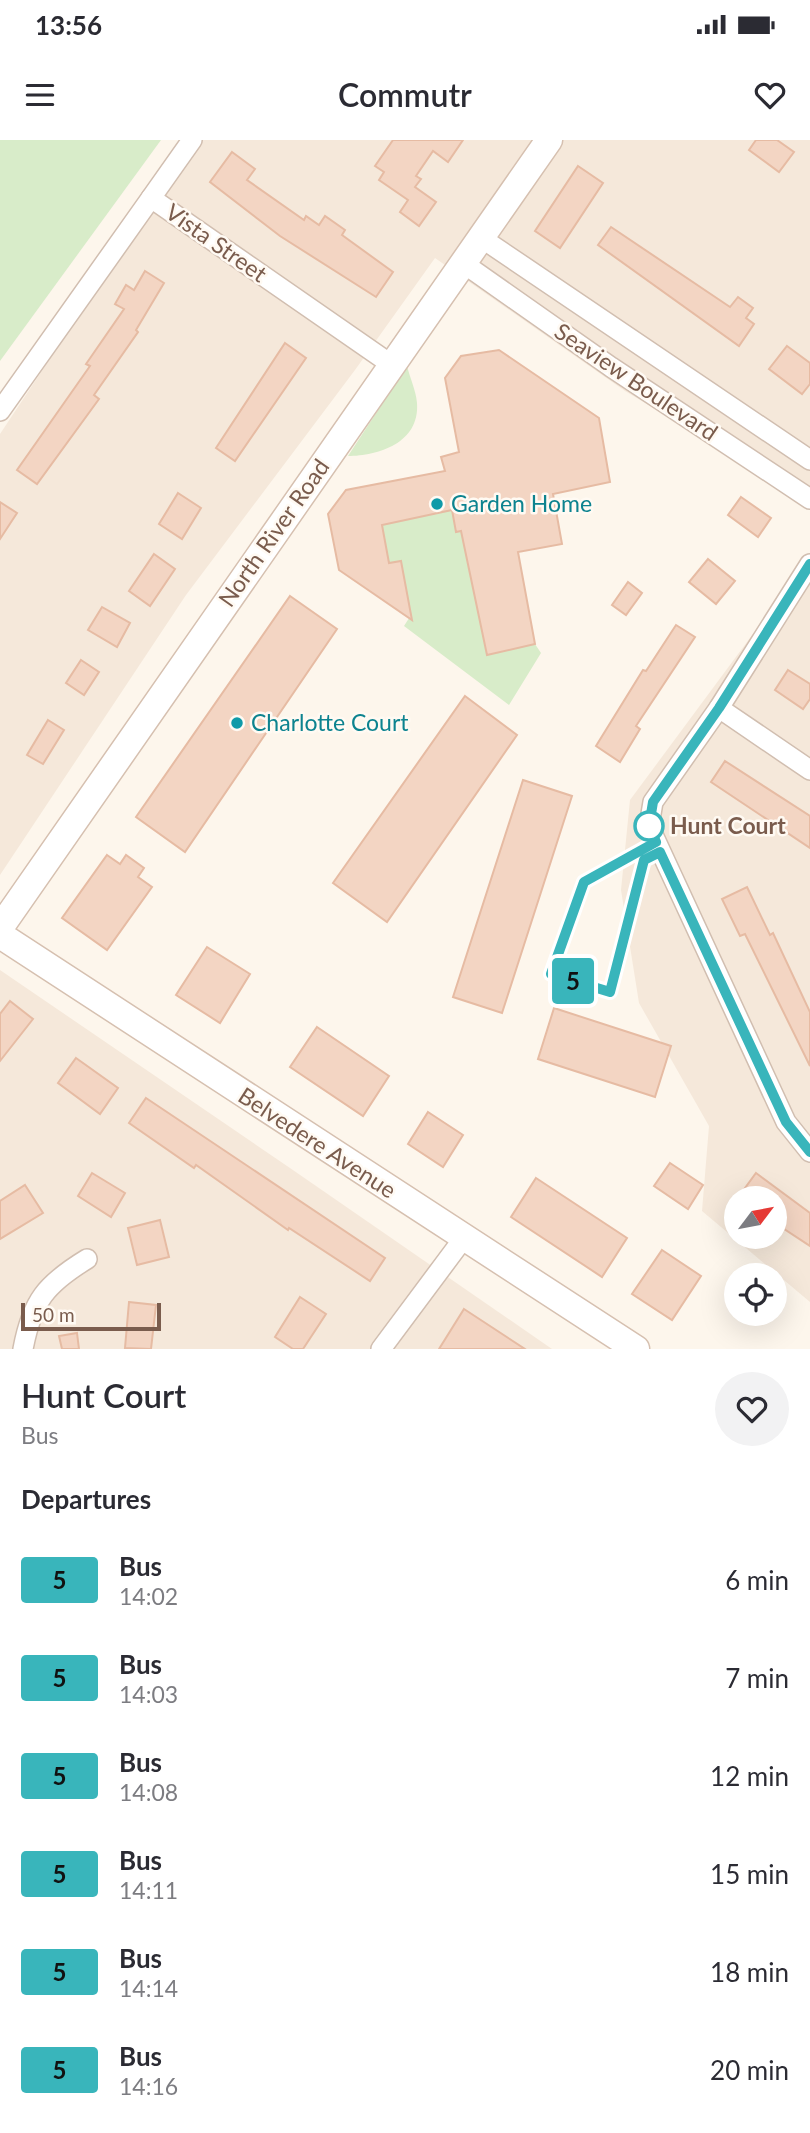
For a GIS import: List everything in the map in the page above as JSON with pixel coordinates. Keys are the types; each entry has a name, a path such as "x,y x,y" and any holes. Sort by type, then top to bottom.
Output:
{"main road":[{"name":"North River Road","path":"0,928 550,140"},
{"name":"Belvedere Avenue","path":"0,935 463,1240 636,1349"}],"street":[{"path":"151,198 192,140"},
{"name":"Vista Street","path":"0,411 151,198 392,365"},
{"name":"Seaview Boulevard","path":"480,237 810,460"},
{"name":"Seaview Boulevard","path":"463,263 611,367 810,499"},
{"path":"810,564 719,708 653,802 649,826 786,1122 810,1152"},
{"path":"719,708 810,770"},
{"path":"381,1349 463,1240"},
{"path":"23,1349 33,1308 57,1278 87,1259"}],"shaded area":[{"path":"195,140 810,140 810,501 625,391 435,258 355,370 186,595 0,875 0,434"},
{"path":"810,557 810,1302 787,1283 787,1263 764,1263 748,1250 788,1250 788,1186 724,1186 724,1230 702,1211 709,1126 639,1003 621,890 630,800"},
{"path":"0,970 290,1168 552,1349 0,1349"}],"green space":[{"path":"0,140 161,140 0,361"},
{"path":"407,366 417,403 412,428 395,445 384,450 348,456"},
{"path":"452,510 456,531 461,531 487,655 535,644 541,653 509,705 404,626 411,615 401,561 389,563 382,525"}],"building":[{"path":"393,140 463,140 448,162 433,151 416,176 421,179 415,187 436,202 419,226 400,212 408,200 379,180 384,172 375,166"},
{"path":"756,140 777,140 794,152 779,172 749,150"},
{"path":"232,152 255,169 247,180 304,220 306,216 319,225 325,216 345,230 342,235 393,272 376,297 280,236 210,182"},
{"path":"578,166 603,183 560,248 535,231"},
{"path":"611,227 730,307 738,297 753,308 746,318 754,324 739,346 598,245"},
{"path":"145,271 164,283 136,330 138,332 94,395 99,399 37,484 17,470 90,366 86,364 124,309 115,304 126,285 134,290"},
{"path":"285,343 306,358 235,461 216,448"},
{"path":"787,346 810,363 810,384 802,394 769,369"},
{"name":"Garden Home","path":"499,350 599,418 610,482 553,494 562,544 518,552 535,644 487,655 461,531 456,532 452,510 382,525 389,563 401,561 412,620 339,570 328,514 346,490 445,471 441,457 459,452 445,378 461,356"},
{"path":"178,493 201,508 182,539 159,524"},
{"path":"741,497 771,518 758,537 728,515"},
{"path":"0,502 17,513 0,539"},
{"path":"154,554 175,569 150,606 129,591"},
{"path":"708,559 735,581 716,604 689,582"},
{"path":"628,582 642,593 626,615 612,605"},
{"name":"Charlotte Court","path":"290,596 337,629 185,852 136,817"},
{"path":"102,607 130,623 117,647 88,630"},
{"path":"676,625 695,637 636,726 640,729 620,762 596,746 643,670 646,671"},
{"path":"81,660 99,672 84,695 66,683"},
{"path":"788,670 810,684 810,699 803,709 775,690"},
{"name":"Charlotte Court","path":"465,696 517,735 387,922 333,883"},
{"path":"48,720 64,730 43,764 27,755"},
{"path":"725,761 810,816 810,848 711,782"},
{"path":"523,780 572,796 502,1013 453,997"},
{"path":"107,855 120,864 126,855 144,868 138,877 152,887 107,950 62,918"},
{"path":"747,887 770,935 773,933 810,1012 810,1066 745,934 740,936 722,899"},
{"path":"207,947 250,974 220,1023 176,995"},
{"path":"10,1001 33,1019 0,1061 0,1014"},
{"path":"554,1008 671,1046 655,1097 538,1059"},
{"path":"317,1027 389,1076 363,1116 290,1067"},
{"path":"76,1058 118,1088 100,1114 58,1083"},
{"path":"146,1098 385,1258 370,1281 289,1228 288,1230 196,1165 194,1168 129,1123"},
{"path":"428,1112 463,1135 443,1167 408,1144"},
{"path":"670,1163 703,1185 688,1209 654,1186"},
{"path":"92,1173 125,1193 111,1217 78,1196"},
{"path":"756,1173 774,1186 746,1186"},
{"path":"536,1178 627,1238 602,1277 511,1217"},
{"path":"25,1185 43,1213 0,1239 0,1201"},
{"path":"788,1197 810,1213 810,1246 788,1232"},
{"path":"160,1220 169,1257 137,1265 128,1228"},
{"path":"662,1250 701,1276 672,1320 632,1294"},
{"path":"300,1297 326,1314 303,1349 293,1349 275,1337"},
{"path":"129,1302 156,1305 151,1349 125,1348"},
{"path":"464,1309 525,1349 439,1349"},
{"path":"77,1333 79,1349 62,1349 59,1336"}],"bus line":[{"name":"5","path":"810,564 719,708 653,802 649,826 656,842 584,882 551,974 610,992 644,860 660,852 786,1122 800,1143 810,1152"}],"place":[{"name":"Garden Home","path":"437,504"},
{"name":"Charlotte Court","path":"237,723"},
{"name":"Hunt Court","path":"649,826"}]}
